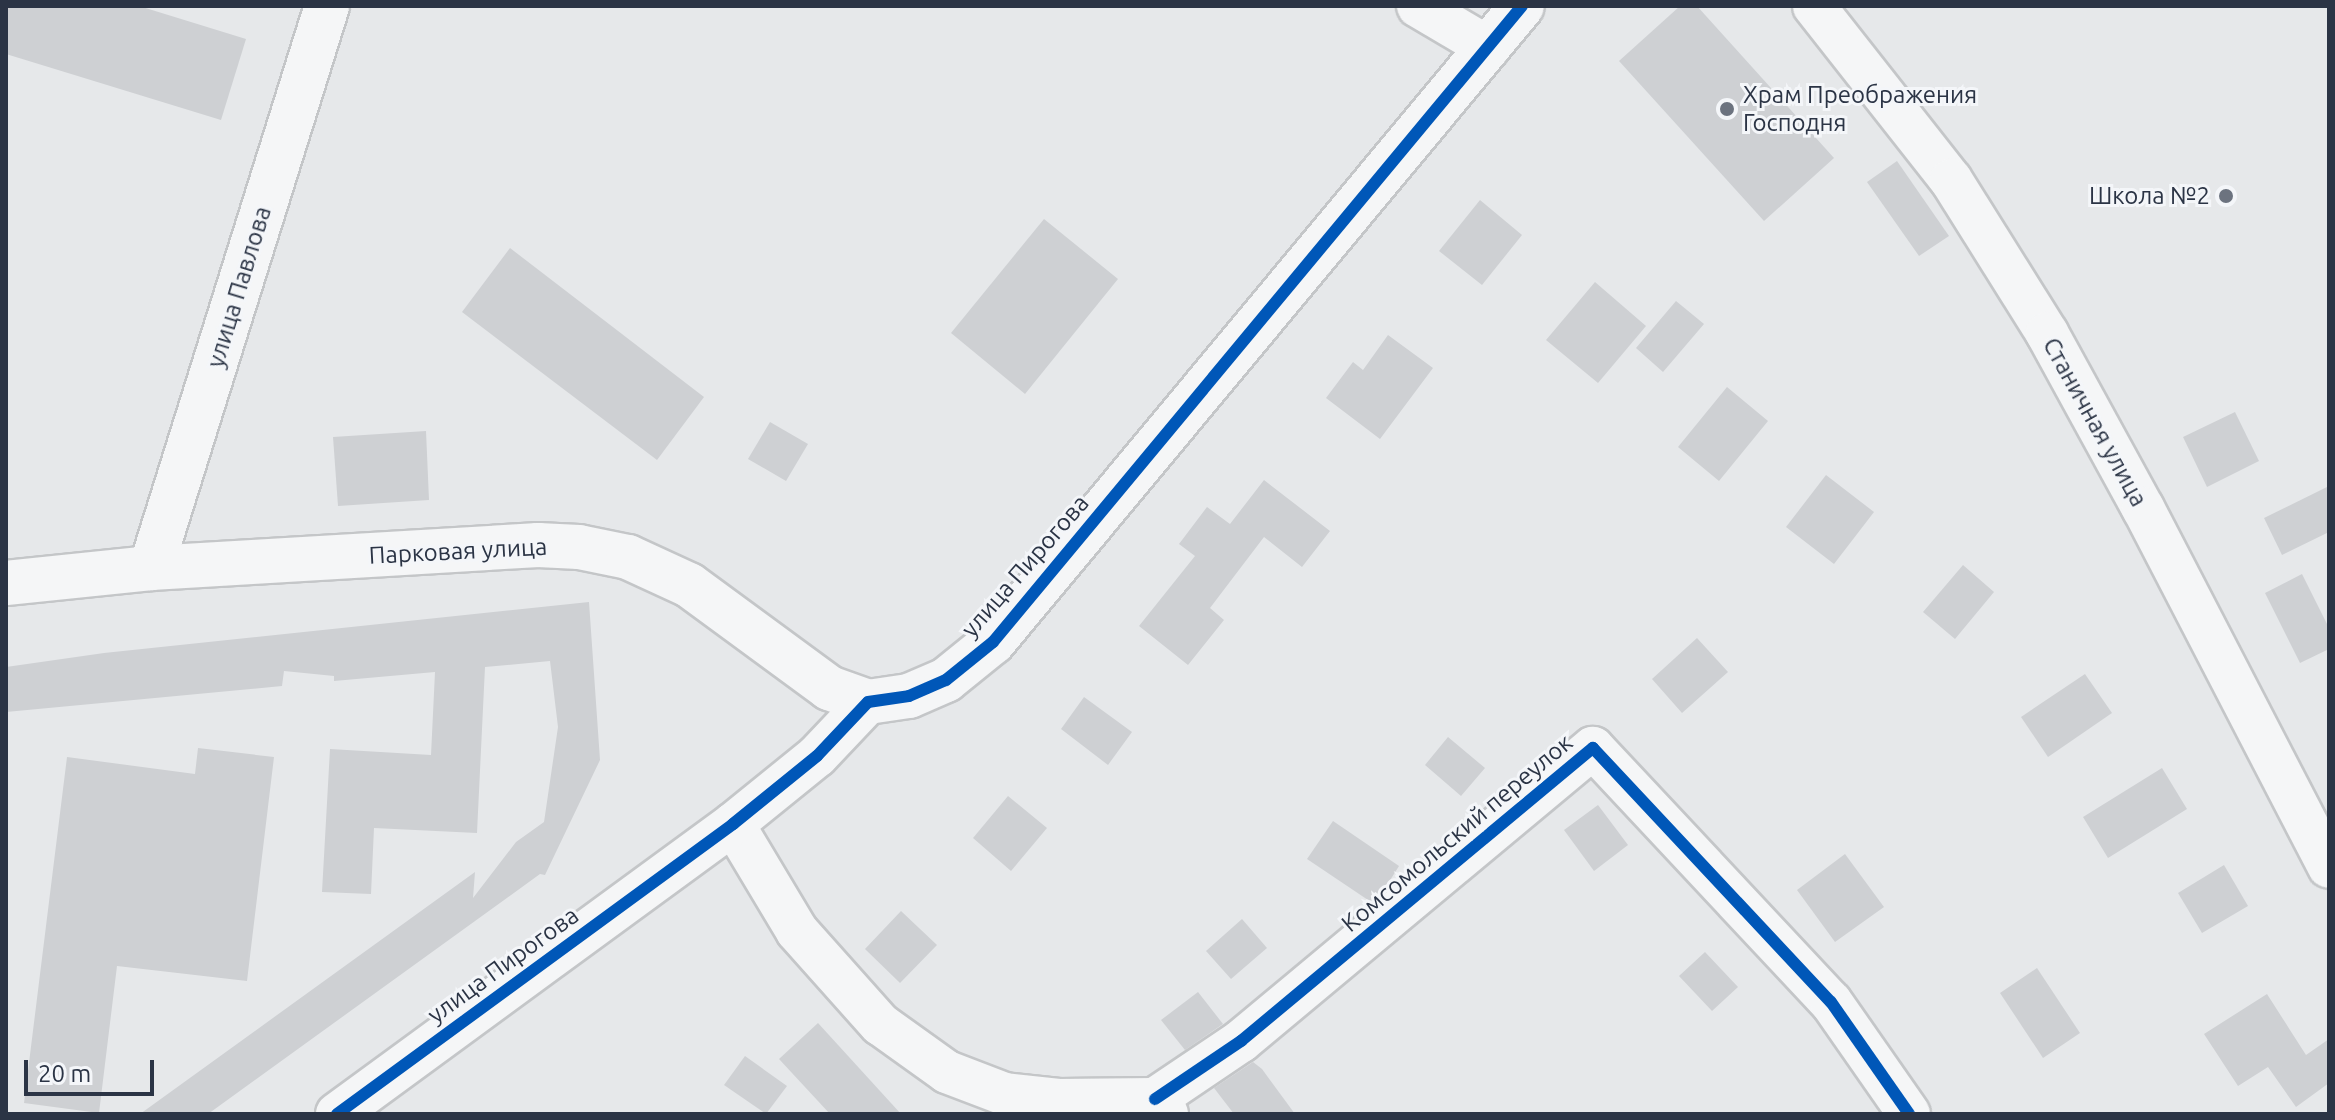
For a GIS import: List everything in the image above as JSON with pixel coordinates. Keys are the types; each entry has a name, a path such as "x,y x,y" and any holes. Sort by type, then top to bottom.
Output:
{"street":[{"name":"улица Павлова","path":"151,568 327,6"},
{"path":"1418,6 1489,48"},
{"name":"улица Пирогова","path":"337,1114 733,824 817,756 868,702 909,696 946,680 993,642 1522,6"},
{"name":"Станичная улица","path":"1814,6 1951,180 2047,333 2329,867"},
{"name":"Парковая улица","path":"6,583 151,568 538,545 579,547 628,557 689,585 829,688 868,702"},
{"name":"Комсомольский переулок","path":"1161,1107 1593,748 1831,1002 1909,1114"},
{"path":"733,824 797,931 880,1024 947,1072 1005,1094 1161,1107"}],"building":[{"path":"6,6 139,6 246,39 221,120 6,54"},
{"name":"Храм Преображения Господня","path":"1680,6 1697,6 1834,158 1764,221 1619,61"},
{"path":"1897,161 1949,236 1919,256 1867,182"},
{"path":"1480,200 1522,235 1482,285 1439,251"},
{"path":"1044,219 1118,279 1025,394 951,333"},
{"path":"510,248 704,397 657,460 462,312"},
{"path":"1595,282 1646,326 1598,383 1546,340"},
{"path":"1676,301 1704,324 1663,372 1636,348"},
{"path":"1388,335 1433,368 1380,439 1326,398 1353,362 1363,370"},
{"path":"1727,387 1768,421 1719,481 1678,447"},
{"path":"2235,412 2259,461 2207,487 2183,437"},
{"path":"770,422 808,444 786,481 748,459"},
{"path":"426,431 429,500 338,506 333,437"},
{"path":"1826,475 1874,512 1834,564 1786,527"},
{"path":"1264,480 1330,531 1302,567 1264,537 1210,608 1224,620 1188,665 1139,626 1195,556 1179,544 1207,507 1230,524"},
{"path":"2329,486 2329,532 2282,555 2264,518"},
{"path":"1963,565 1994,592 1955,639 1923,612"},
{"path":"2302,574 2329,628 2329,649 2300,663 2265,593"},
{"path":"589,602 600,760 545,875 540,874 208,1114 140,1114 475,872 473,898 516,842 544,822 558,727 550,661 485,667 477,833 374,828 371,894 322,892 330,749 431,755 435,672 334,681 334,676 284,671 282,686 6,712 6,667 104,653"},
{"path":"1697,638 1728,672 1682,713 1652,679"},
{"path":"2085,674 2112,713 2048,757 2021,717"},
{"path":"1084,697 1132,732 1108,765 1061,729"},
{"path":"1448,737 1485,768 1461,796 1425,765"},
{"path":"198,748 274,757 247,981 117,966 99,1113 24,1103 67,757 195,774"},
{"path":"2162,768 2187,809 2108,858 2083,817"},
{"path":"1008,796 1047,828 1011,871 973,838"},
{"path":"1598,805 1628,845 1594,871 1564,830"},
{"path":"1333,821 1399,866 1382,893 1371,902 1307,859"},
{"path":"1845,854 1884,907 1835,942 1797,890"},
{"path":"2224,865 2248,906 2202,933 2178,893"},
{"path":"901,911 937,945 900,983 865,949"},
{"path":"1242,919 1267,948 1231,979 1206,951"},
{"path":"1705,952 1738,987 1712,1011 1679,976"},
{"path":"2037,968 2080,1033 2043,1058 2000,993"},
{"path":"1198,992 1223,1024 1185,1050 1161,1020"},
{"path":"2267,994 2306,1055 2329,1039 2329,1083 2296,1107 2268,1067 2238,1086 2204,1034"},
{"path":"818,1023 901,1114 830,1114 779,1059"},
{"path":"745,1056 787,1086 766,1114 724,1085"},
{"path":"1253,1062 1262,1069 1295,1114 1234,1114 1214,1088"}],"cycle path":[{"path":"337,1114 733,824 817,756 868,702 909,696 946,680 993,642 1522,6"},
{"path":"1155,1099 1241,1041 1593,748 1831,1002 1909,1114"}],"place":[{"name":"Храм Преображения Господня","path":"1727,109"},
{"name":"Школа №2","path":"2226,196"}]}
